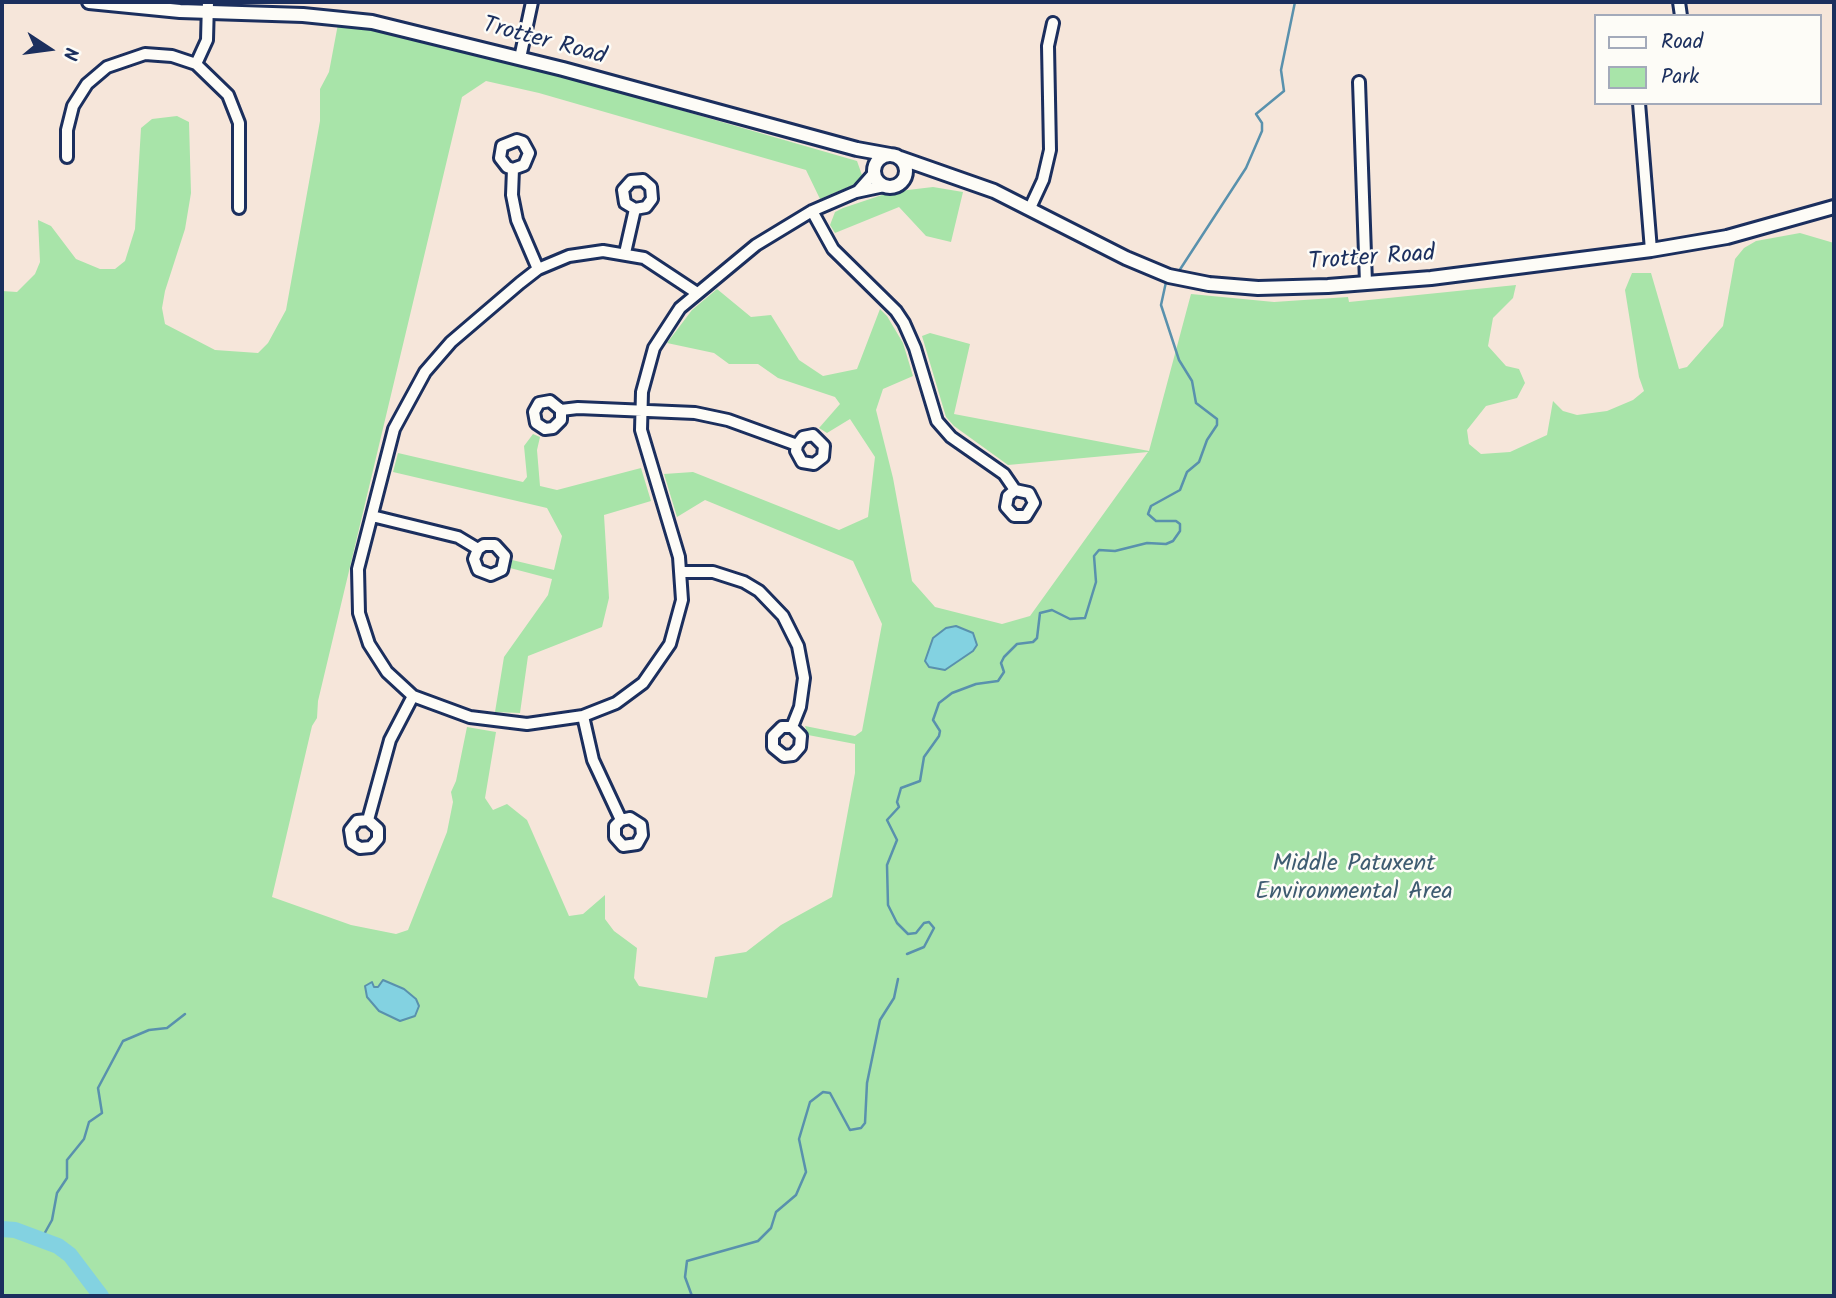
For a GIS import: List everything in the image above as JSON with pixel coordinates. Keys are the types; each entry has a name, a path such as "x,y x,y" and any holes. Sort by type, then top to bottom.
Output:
{"street":[{"name":"Trotter Road","path":"89,2 208,7 349,18 520,58 895,157 993,191 1126,258 1188,281 1258,288 1366,283 1651,250 1738,234 1834,207"},
{"path":"520,58 532,2"},
{"path":"196,64 207,40 208,7"},
{"path":"1030,208 1043,180 1049,150 1048,46 1052,23"},
{"path":"67,157 67,130 73,106 87,84 107,67 145,54 172,55 196,64 228,95 237,116 241,137 239,208"},
{"path":"1359,82 1366,283"},
{"path":"1639,105 1651,250"},
{"path":"857,149 884,186"},
{"path":"856,191 874,172 879,159 895,157 905,167 902,181"},
{"path":"513,169 512,195 517,220 538,269"},
{"path":"697,293 659,265 625,253 586,252 538,269 451,342 420,379 394,429 358,569 357,596 362,629 377,659 398,685 413,696 455,713 498,722 539,723 583,716 631,694 662,659 680,614 681,572 645,446 640,411 644,379 654,348 671,319 697,293 756,245 812,211 856,191 894,187 902,181 931,171"},
{"path":"625,253 635,209"},
{"path":"812,211 833,250 896,311 904,323 915,348 933,411 943,429 1004,474 1015,490"},
{"path":"561,410 695,413 728,420 797,444"},
{"path":"372,516 458,537 478,549"},
{"path":"681,572 713,572 744,582 759,591 783,616 793,631 802,661 803,692 792,727"},
{"path":"368,820 390,740 413,696"},
{"path":"583,716 593,760 621,820"}],"green space":[{"name":"Middle Patuxent Environmental Area","path":"338,24 382,31 545,71 857,161 863,178 860,182 820,199 806,170 539,93 486,81 462,97 318,701 317,718 312,726 272,897 351,925 396,934 408,930 447,832 453,802 451,792 456,781 467,727 496,732 485,798 493,810 507,804 527,820 569,916 583,914 605,895 605,919 614,931 637,948 634,978 639,986 707,998 715,957 746,952 781,925 832,897 855,773 855,744 808,735 805,726 855,736 862,731 882,624 853,561 705,500 677,517 664,474 693,472 839,530 868,517 875,457 850,419 827,433 819,428 840,404 835,397 778,378 758,364 729,364 714,353 667,343 692,310 717,289 751,317 771,315 799,360 823,376 857,369 880,309 887,316 903,343 913,376 883,389 876,410 893,478 912,581 935,607 1002,624 1030,616 1148,452 1008,465 954,426 946,417 922,336 930,333 970,344 954,414 1149,451 1191,294 1274,302 1348,297 1349,302 1516,285 1513,298 1493,318 1488,346 1506,366 1519,369 1525,383 1517,398 1486,406 1467,430 1469,444 1481,454 1510,452 1547,435 1553,401 1563,411 1577,415 1607,411 1633,400 1644,391 1639,377 1625,290 1632,273 1651,273 1679,369 1687,367 1723,326 1735,259 1744,248 1756,241 1800,233 1834,243 1834,1296 2,1296 2,291 17,292 35,274 40,262 38,220 51,226 76,259 100,269 115,269 125,261 135,229 141,128 152,119 177,116 189,122 191,193 185,229 165,291 162,308 165,324 215,350 258,353 268,343 286,310 320,121 320,89 329,72"},
{"path":"933,187 963,192 951,242 926,236 899,207 835,233 830,225 835,212 843,208 891,192"},
{"path":"533,434 540,437 537,450 540,486 557,490 641,468 651,501 604,515 609,598 602,627 528,656 520,713 495,712 504,657 548,595 552,579 510,568 512,560 554,570 562,536 547,508 393,472 398,453 523,482 527,477 524,446"}],"water":[{"path":"956,626 973,633 977,645 973,651 945,670 929,667 925,661 933,638 946,628"},
{"path":"383,980 404,989 416,999 419,1006 415,1016 400,1021 379,1011 367,997 365,986 372,982 374,987 378,987"}],"waterway":[{"path":"1179,271 1246,168 1262,131 1262,123 1256,114 1284,91 1281,70 1295,2"},
{"path":"907,954 924,947 934,928 929,922 924,923 916,933 908,934 897,923 888,905 887,865 897,840 887,820 899,807 897,802 901,788 920,781 924,757 939,736 940,731 933,720 939,703 952,693 976,684 998,681 1004,672 1001,663 1004,657 1017,644 1033,642 1037,638 1040,613 1052,610 1070,619 1085,618 1096,582 1094,556 1099,550 1115,551 1147,543 1166,544 1173,541 1180,531 1180,524 1176,521 1156,521 1148,514 1151,506 1180,490 1187,472 1199,462 1207,440 1217,425 1217,419 1196,403 1192,381 1179,360 1161,305 1166,282"},
{"path":"692,1296 685,1277 687,1261 758,1241 771,1228 776,1212 796,1195 806,1172 799,1139 810,1102 823,1092 830,1093 850,1130 861,1128 865,1123 867,1083 880,1020 894,998 898,979"},
{"path":"42,1238 52,1220 57,1193 67,1178 67,1160 84,1139 89,1122 102,1113 98,1088 123,1041 149,1030 167,1028 185,1014"},
{"path":"2,1229 15,1230 58,1246 70,1255 101,1296"}]}
